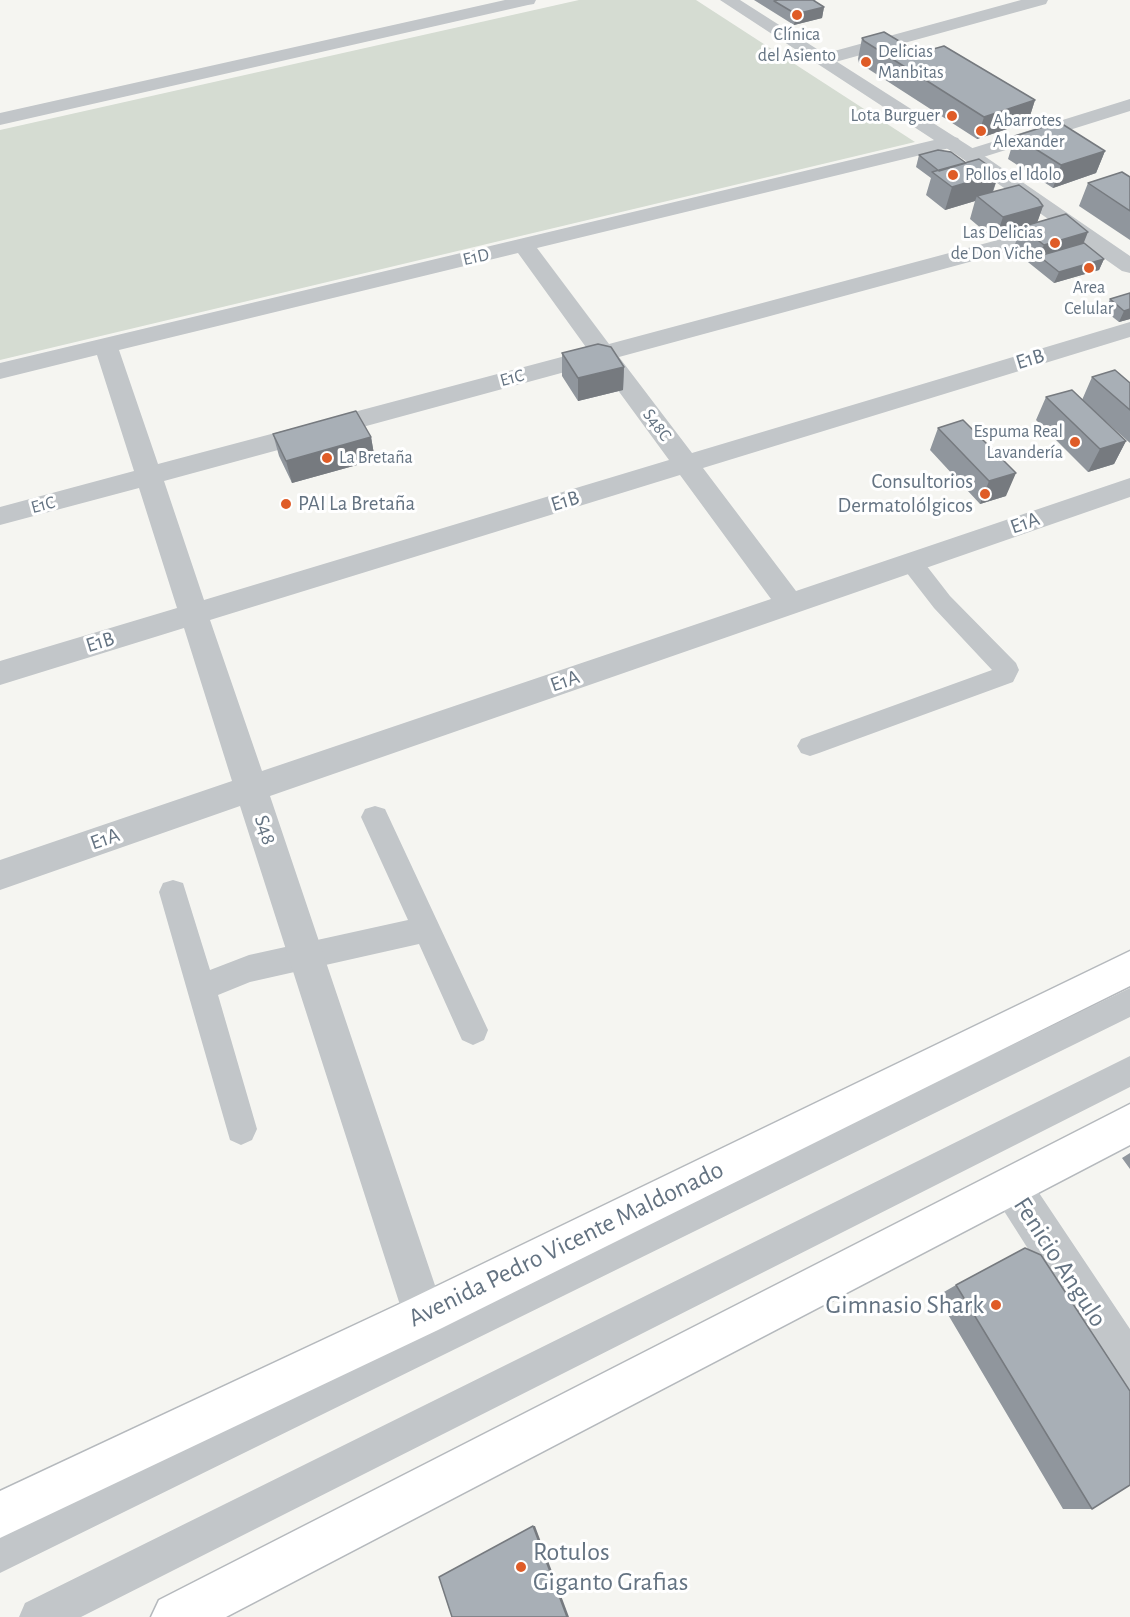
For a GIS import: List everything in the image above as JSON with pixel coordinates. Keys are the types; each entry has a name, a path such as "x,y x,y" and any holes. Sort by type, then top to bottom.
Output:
{"main road":[{"name":"Avenida Pedro Vicente Maldonado","path":"0,1515 423,1315 1130,968"},
{"path":"183,1615 1130,1124"}],"street":[{"path":"0,119 528,0"},
{"path":"728,0 951,142 1130,266"},
{"path":"822,60 1040,0"},
{"path":"970,155 1130,105"},
{"name":"E1D","path":"0,371 951,142"},
{"name":"E1C","path":"0,516 1024,240"},
{"name":"S48C","path":"524,246 790,604"},
{"name":"E1B","path":"0,673 1130,329"},
{"name":"S48","path":"106,345 423,1315"},
{"name":"E1A","path":"0,875 1130,487"},
{"name":"Fenicio Angulo","path":"1011,1185 1130,1368"}],"lane":[{"path":"810,746 1004,675 1007,670 942,602 911,562"},
{"path":"375,817 473,1030"},
{"path":"173,892 241,1129"},
{"path":"200,988 249,969 428,929"},
{"path":"0,1553 1130,1002"},
{"path":"39,1617 1130,1071"}],"shaded area":[{"path":"579,0 696,0 915,142 0,360 0,130"}],"building":[{"path":"813,0 824,7 796,14 774,1"},
{"path":"884,32 919,53 944,46 1035,100 984,117 862,38"},
{"path":"1059,122 1105,151 1061,165 1015,136"},
{"path":"938,150 951,152 966,163 939,171 919,155"},
{"path":"979,159 999,173 952,187 932,172"},
{"path":"1122,172 1130,177 1130,211 1088,183"},
{"path":"1019,185 1038,199 1043,206 1003,217 977,196"},
{"path":"1066,214 1088,232 1044,245 1021,227"},
{"path":"1084,243 1104,259 1059,272 1039,256"},
{"path":"1130,293 1130,309 1124,311 1110,299"},
{"path":"598,344 611,347 624,367 578,378 562,353"},
{"path":"1115,370 1130,383 1130,410 1092,377"},
{"path":"1072,390 1126,441 1100,449 1046,397"},
{"path":"356,411 371,437 286,461 273,434"},
{"path":"963,420 1016,473 989,481 938,428"},
{"path":"1025,1248 1041,1255 1130,1391 1130,1485 1092,1509 956,1285"},
{"path":"533,1526 567,1617 452,1617 439,1577"}],"place":[{"name":"Clínica del Asiento","path":"797,15"},
{"name":"Delicias Manbitas","path":"866,62"},
{"name":"Lota Burguer","path":"952,116"},
{"name":"Abarrotes Alexander","path":"981,131"},
{"name":"Pollos el Idolo","path":"953,175"},
{"name":"Las Delicias de Don Viche","path":"1055,243"},
{"name":"Area Celular","path":"1089,268"},
{"name":"Espuma Real Lavandería","path":"1075,442"},
{"name":"La Bretaña","path":"327,458"},
{"name":"Consultorios Dermatolólgicos","path":"985,494"},
{"name":"PAI La Bretaña","path":"286,504"},
{"name":"Gimnasio Shark","path":"996,1305"},
{"name":"Rotulos Giganto Grafias","path":"521,1567"}]}
